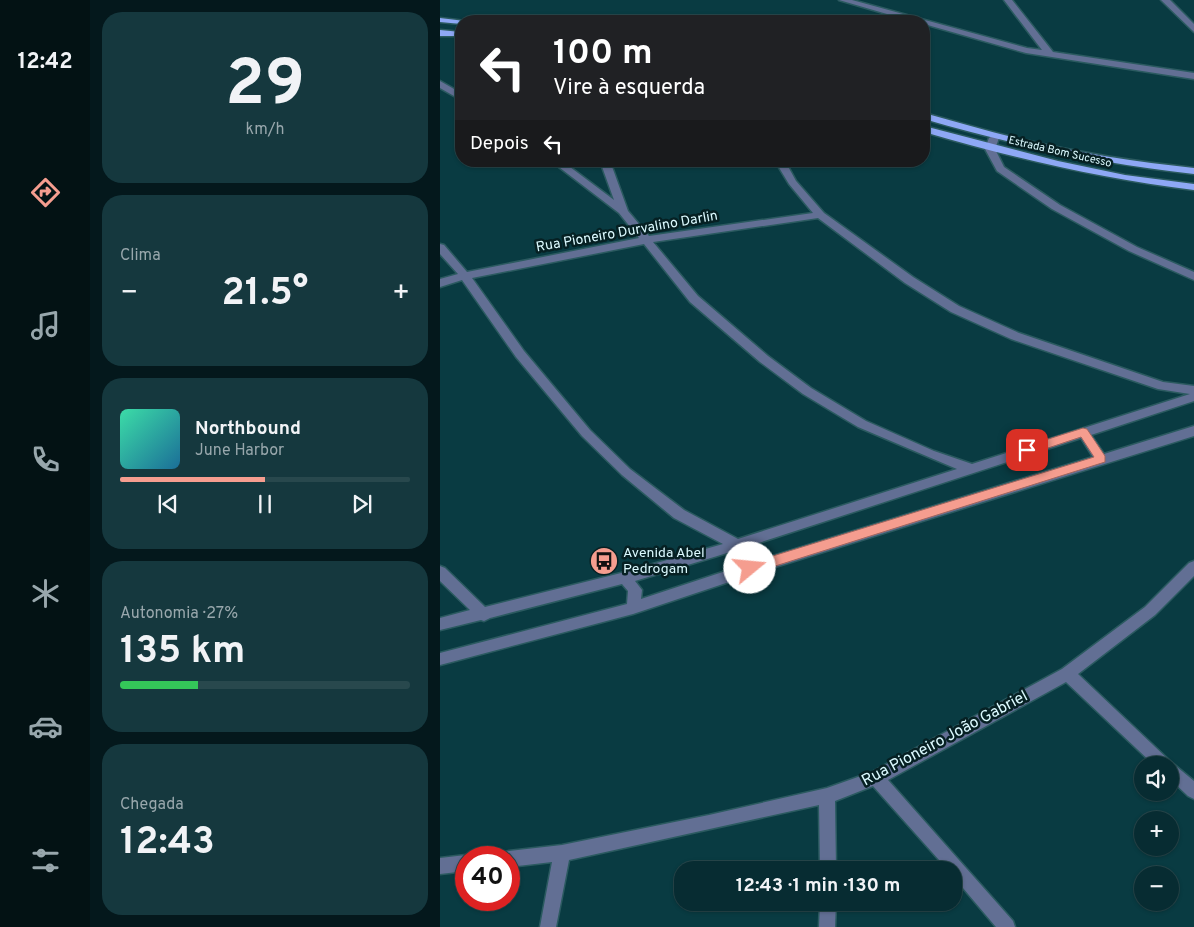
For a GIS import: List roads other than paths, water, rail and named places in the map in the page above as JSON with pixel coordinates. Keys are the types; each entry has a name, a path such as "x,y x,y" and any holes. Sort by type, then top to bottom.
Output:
{"main road":[{"path":"440,20 455,21"},
{"path":"440,33 455,34"},
{"name":"Estrada Bom Sucesso","path":"930,118 994,138 1098,159 1194,171"},
{"name":"Estrada Bom Sucesso","path":"930,131 990,149 1092,173 1194,187"}],"street":[{"path":"843,0 859,2 900,15"},
{"path":"1008,0 1050,54"},
{"path":"1165,0 1192,25"},
{"path":"930,24 1026,50 1194,76"},
{"path":"440,84 455,93"},
{"path":"994,138 990,149 1000,169 1056,208 1133,249 1194,276"},
{"path":"564,167 623,212 694,299 764,359 807,391 862,424 930,454 970,469"},
{"path":"607,167 623,212"},
{"path":"783,167 792,182 820,215 909,280 955,309 1015,336 1162,386 1194,390"},
{"name":"Rua Pioneiro Durvalino Darlin","path":"440,283 465,276 646,240 820,215"},
{"path":"440,247 465,276 520,354 586,433 626,472 679,514 737,545"},
{"path":"440,624 484,615 625,578 737,545 1194,397"},
{"path":"440,659 633,608 750,568 1194,431"},
{"path":"1083,432 1101,459"},
{"name":"Rua Pioneiro João Gabriel","path":"520,858 562,853 827,796 876,778 1067,674 1150,611 1194,567"},
{"path":"440,572 484,615"},
{"path":"625,578 635,590 633,608"},
{"path":"1067,674 1155,756"},
{"path":"876,778 966,878 1007,927"},
{"path":"1179,778 1194,792"},
{"path":"827,796 828,861"},
{"path":"548,927 562,853"},
{"path":"440,866 455,864"},
{"path":"827,927 828,911"}],"place":[{"name":"Avenida Abel Pedrogam","path":"604,561"}]}
